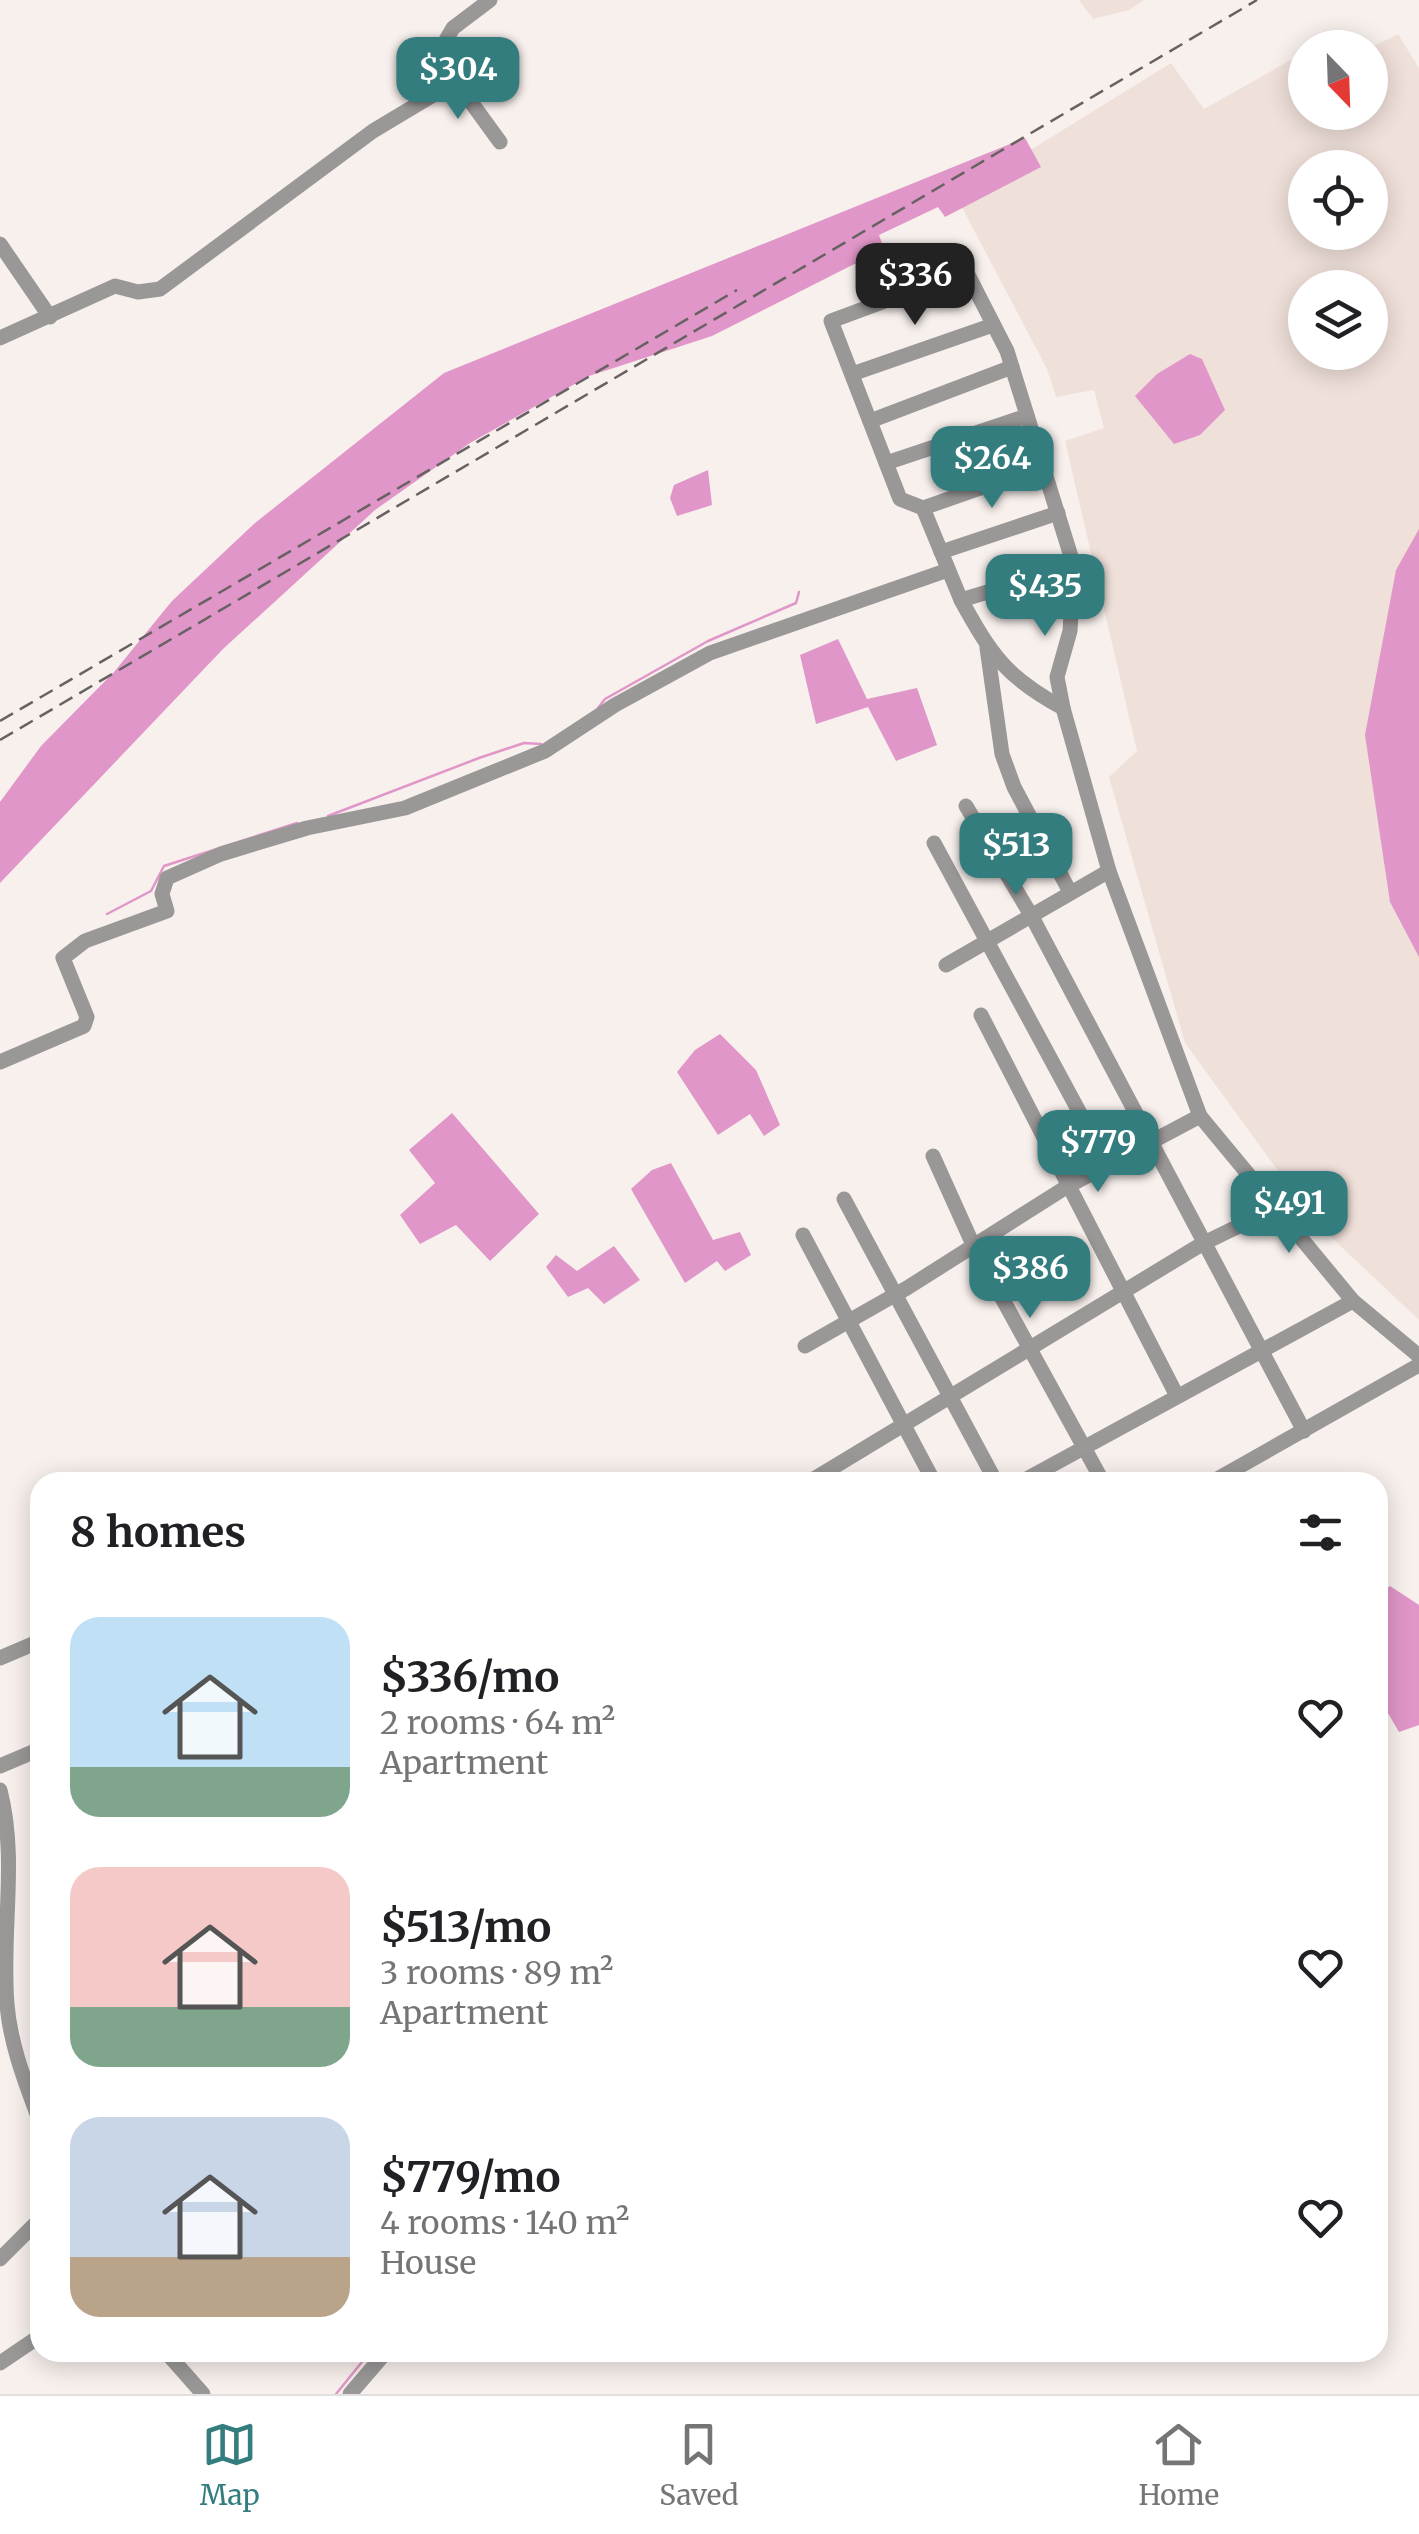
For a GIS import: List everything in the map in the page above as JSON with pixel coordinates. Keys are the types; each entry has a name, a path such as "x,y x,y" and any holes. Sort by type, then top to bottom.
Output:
{"street":[{"path":"490,0 453,28 446,40 452,76 500,142"},
{"path":"0,338 115,286 138,292 160,289 373,131 448,86 452,76"},
{"path":"0,244 50,318"},
{"path":"1043,466 923,508 900,499 831,321 966,271 1012,367 1028,416 1074,566 1070,632 1057,677 1063,708 1109,871 1200,1116 1353,1301 1419,1356"},
{"path":"852,374 993,324"},
{"path":"870,421 1012,367"},
{"path":"886,463 1028,416"},
{"path":"923,508 960,600 987,648 1019,684 1063,708"},
{"path":"941,552 1058,513"},
{"path":"960,600 1074,566"},
{"path":"0,1062 84,1026 87,1017 63,958 85,941 168,911 162,894 167,878 221,854 290,833 404,808 545,751 615,705 710,653 948,570"},
{"path":"987,648 1002,754 1014,787 1070,892"},
{"path":"966,806 1031,915 1304,1431"},
{"path":"934,842 1108,1165"},
{"path":"946,965 1109,871"},
{"path":"981,1014 1176,1394"},
{"path":"804,1346 974,1248 1068,1186 1200,1116"},
{"path":"932,1156 974,1248 1032,1346 1098,1472"},
{"path":"844,1198 947,1398 990,1472"},
{"path":"825,1472 1202,1244 1278,1207"},
{"path":"802,1234 900,1426 928,1472"},
{"path":"1039,1472 1176,1394 1353,1301"},
{"path":"1230,1472 1419,1366"},
{"path":"0,1658 30,1646"},
{"path":"0,1766 30,1754"},
{"path":"0,1790 10,1828 3,1976 20,2067 30,2094"},
{"path":"0,2260 30,2230"},
{"path":"0,2363 30,2343"},
{"path":"175,2362 203,2394"},
{"path":"350,2394 377,2362"}],"shaded area":[{"path":"1079,0 1144,0 1129,10 1093,19"},
{"path":"1398,34 1419,68 1419,1320 1316,1223 1185,1043 1109,777 1137,751 1065,441 1104,428 1094,390 1056,397 1047,369 956,196 1171,63 1204,109 1288,62 1288,130 1388,130 1388,39"},
{"path":"1025,138 1041,167 945,217 938,207 879,235 884,249 712,336 589,376 470,443 375,510 223,649 0,883 0,802 41,746 114,672 172,601 255,523 444,373"},
{"path":"1190,354 1202,359 1225,410 1200,435 1174,444 1135,396 1157,374"},
{"path":"708,470 712,505 677,516 670,498 674,485"},
{"path":"1419,529 1419,957 1390,902 1365,735 1396,570"},
{"path":"838,639 867,699 917,688 937,745 896,761 868,707 816,724 800,655"},
{"path":"720,1034 756,1070 780,1125 764,1136 750,1114 718,1135 677,1072 695,1050"},
{"path":"452,1113 539,1214 490,1261 456,1225 420,1244 400,1215 435,1183 409,1150"},
{"path":"671,1163 713,1240 740,1232 751,1255 725,1271 717,1261 685,1283 631,1189 652,1170"},
{"path":"614,1246 640,1280 604,1304 588,1288 568,1297 546,1267 556,1255 577,1271"},
{"path":"1388,1587 1419,1605 1419,1725 1399,1732 1388,1713"}],"waterway":[{"path":"598,708 605,699 708,641 796,603 799,592"},
{"path":"328,816 479,758 524,743 541,744"},
{"path":"107,914 151,891 164,866 297,823"},
{"path":"336,2394 362,2362"}],"railway":[{"path":"0,740 1257,0"},
{"path":"0,721 737,290"}]}
